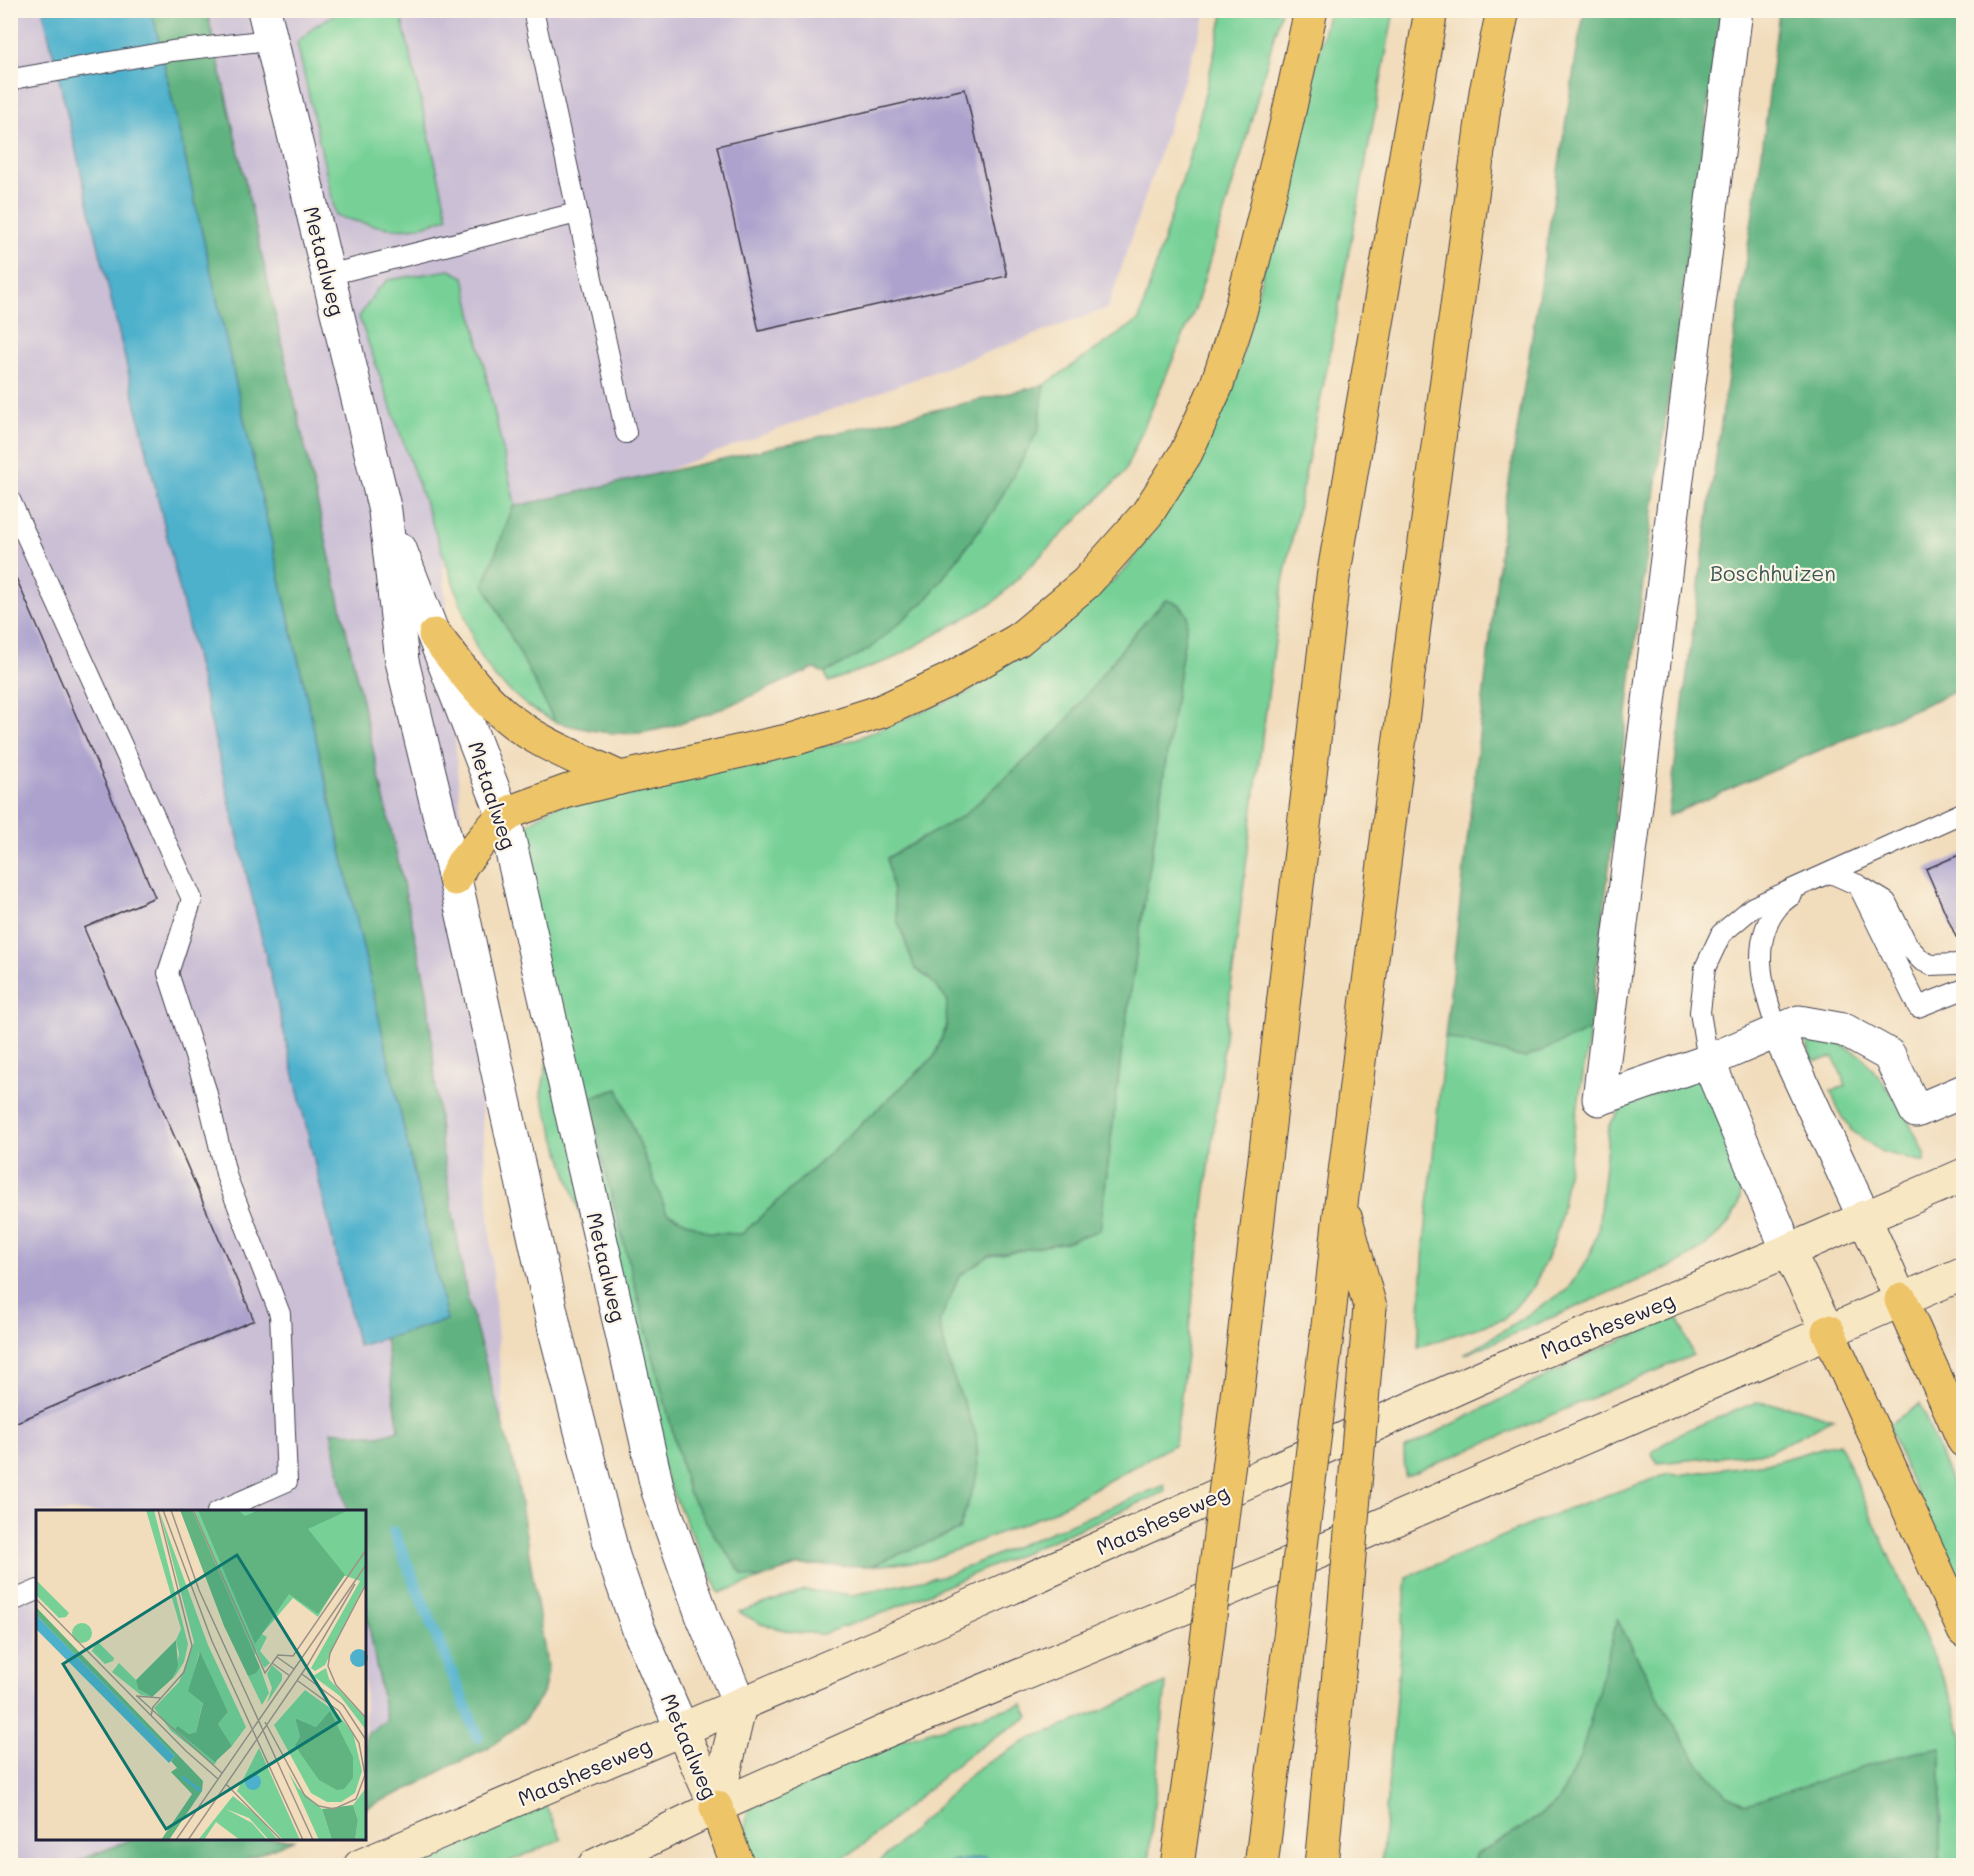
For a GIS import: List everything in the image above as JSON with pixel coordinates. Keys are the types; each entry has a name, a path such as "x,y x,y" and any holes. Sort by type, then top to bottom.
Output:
{"highway":[{"path":"454,879 462,864 494,826 513,811 568,791 791,740 882,711 947,681 1018,640 1086,583 1147,514 1186,453 1216,387 1241,308 1287,121 1311,10"},
{"path":"1177,1866 1241,1364 1333,578 1431,10"},
{"path":"1261,1866 1420,579 1482,116 1503,10"},
{"path":"435,634 468,678 505,716 557,748 620,778"},
{"path":"1321,1866 1370,1307 1341,1204"},
{"path":"1901,1300 1964,1441"},
{"path":"1828,1331 1964,1631"},
{"path":"716,1807 738,1866"}],"main road":[{"name":"Maasheseweg","path":"360,1866 932,1623 1488,1374 1788,1251 1964,1175"},
{"path":"1864,1217 1901,1300"},
{"path":"1788,1251 1828,1331"},
{"path":"594,1866 716,1807 886,1731 1338,1544 1964,1273"},
{"name":"Metaalweg","path":"716,1807 740,1705"},
{"name":"Metaalweg","path":"682,1730 716,1807"}],"street":[{"path":"1736,10 1599,1099 1708,1060 1798,1022 1844,1030 1888,1055 1916,1111 1964,1091"},
{"name":"Metaalweg","path":"267,25 385,511 402,661 454,879 556,1334 614,1559 639,1630 682,1730"},
{"name":"Metaalweg","path":"385,511 435,634 504,817 658,1491 702,1615 740,1705"},
{"path":"1778,1032 1864,1217"},
{"path":"1708,1060 1788,1251"}],"lane":[{"path":"533,10 626,432"},
{"path":"14,80 172,51 267,25"},
{"path":"328,275 577,213"},
{"path":"10,500 192,899 168,973 206,1090 227,1178 280,1314 287,1481 222,1510"},
{"path":"1708,1060 1700,1012 1705,968 1721,934 1753,907 1963,813"},
{"path":"1831,873 1858,885 1886,902 1908,946 1921,960 1931,965 1957,964 1964,961"},
{"path":"1858,885 1918,1007 1964,989"},
{"path":"1778,1032 1760,969 1763,935 1777,907 1801,887"},
{"path":"10,1602 36,1591"}],"shaded area":[{"path":"11,11 1207,11 1108,308 442,553 524,1708 366,1773 366,1510 36,1510 36,1840 203,1840 140,1865 11,1866"}],"green space":[{"path":"152,11 207,11 427,990 441,1143 467,1296 516,1473 548,1671 543,1694 523,1722 487,1749 446,1768 415,1786 366,1808 366,1734 386,1720 366,1610 366,1510 347,1510 331,1431 379,1436 399,1430 385,1338 447,1320"},
{"path":"340,11 400,11 448,217 418,227 392,228 336,216 297,43 315,26"},
{"path":"1224,11 1281,11 1245,143 1196,306 1124,473 994,602 892,659 828,682 825,673 868,650 927,599 994,510 1039,429 1044,385 1139,320 1193,145"},
{"path":"1329,11 1394,11 1330,353 1283,582 1175,1444 1048,1514 927,1561 870,1566 959,1530 978,1473 976,1435 951,1371 939,1323 959,1276 989,1256 1066,1242 1100,1229 1122,1048 1188,616 1179,604 1166,600 1137,630 1060,729 963,816 887,858 915,969 929,978 947,1000 946,1028 934,1057 742,1234 710,1233 667,1213 618,1089 587,1099 688,1492 715,1536 743,1574 760,1579 719,1593 668,1483 541,1094 549,1050 519,830 553,807 651,783 853,740 967,693 1072,618 1126,569 1184,487 1235,383"},
{"path":"1585,11 1721,11 1637,628 1590,1030 1525,1058 1445,1037 1504,514"},
{"name":"Boschhuizen","path":"1779,11 1963,11 1963,688 1668,816 1717,450 1761,160"},
{"path":"450,270 464,277 515,504 484,584 555,722 527,706 495,678 477,650 359,317 376,291 388,280"},
{"path":"1044,385 1039,429 994,510 927,599 868,650 825,673 813,669 731,705 688,721 646,732 611,733 555,722 484,584 513,507"},
{"path":"1166,600 1179,604 1188,616 1122,1048 1100,1230 1066,1242 989,1256 959,1276 939,1323 951,1371 976,1435 978,1473 959,1530 870,1566 799,1565 760,1579 743,1575 688,1492 587,1099 618,1089 667,1213 710,1233 742,1234 934,1057 946,1028 947,1000 929,978 915,969 897,919 887,858 963,816 1060,729 1137,630"},
{"path":"1590,1030 1559,1225 1534,1286 1504,1319 1418,1347 1424,1245 1445,1037 1525,1058"},
{"path":"1805,1035 1830,1039 1861,1055 1899,1102 1925,1154 1925,1162 1882,1152 1851,1130 1837,1107 1831,1091 1846,1086 1834,1057 1812,1061"},
{"path":"1702,1076 1734,1155 1741,1186 1736,1209 1724,1228 1698,1251 1679,1263 1464,1355 1567,1290 1588,1259 1598,1231 1609,1125 1624,1105"},
{"path":"1678,1317 1693,1355 1405,1477 1404,1449 1602,1348"},
{"path":"1757,1402 1794,1407 1833,1419 1768,1452 1658,1463 1651,1453 1682,1432"},
{"path":"1920,1404 1963,1513 1963,1606 1888,1425"},
{"path":"1839,1443 1951,1696 1963,1739 1963,1865 1940,1865 1941,1748 1747,1804 1727,1795 1698,1763 1673,1724 1618,1621 1581,1755 1558,1802 1516,1832 1475,1855 1472,1865 1381,1866 1407,1577 1567,1509 1668,1474 1678,1475 1773,1462"},
{"path":"1164,1485 1165,1492 885,1612 823,1634 792,1632 761,1624 739,1612 805,1590 853,1595 950,1574"},
{"path":"1617,1620 1673,1724 1698,1763 1727,1795 1747,1804 1912,1752 1941,1747 1940,1865 1472,1865 1475,1855 1516,1832 1558,1802 1581,1755"},
{"path":"1166,1683 1148,1865 992,1865 986,1857 952,1862 947,1865 875,1866 978,1768 1033,1737"},
{"path":"1023,1704 1029,1717 964,1758 862,1846 833,1865 748,1865 744,1839 748,1808 876,1747"},
{"path":"544,1802 562,1839 501,1865 397,1866"},
{"path":"130,1840 293,1840 233,1865 69,1865"}],"water":[{"path":"43,11 152,11 447,1320 358,1346"},
{"path":"986,1857 992,1865 947,1865 952,1862"}],"building":[{"path":"965,89 1007,276 759,331 717,146"},
{"path":"10,564 155,897 84,928 254,1320 10,1425"},
{"path":"1964,853 1964,934 1956,937 1926,869"}],"waterway":[{"path":"394,1532 478,1737"}]}
